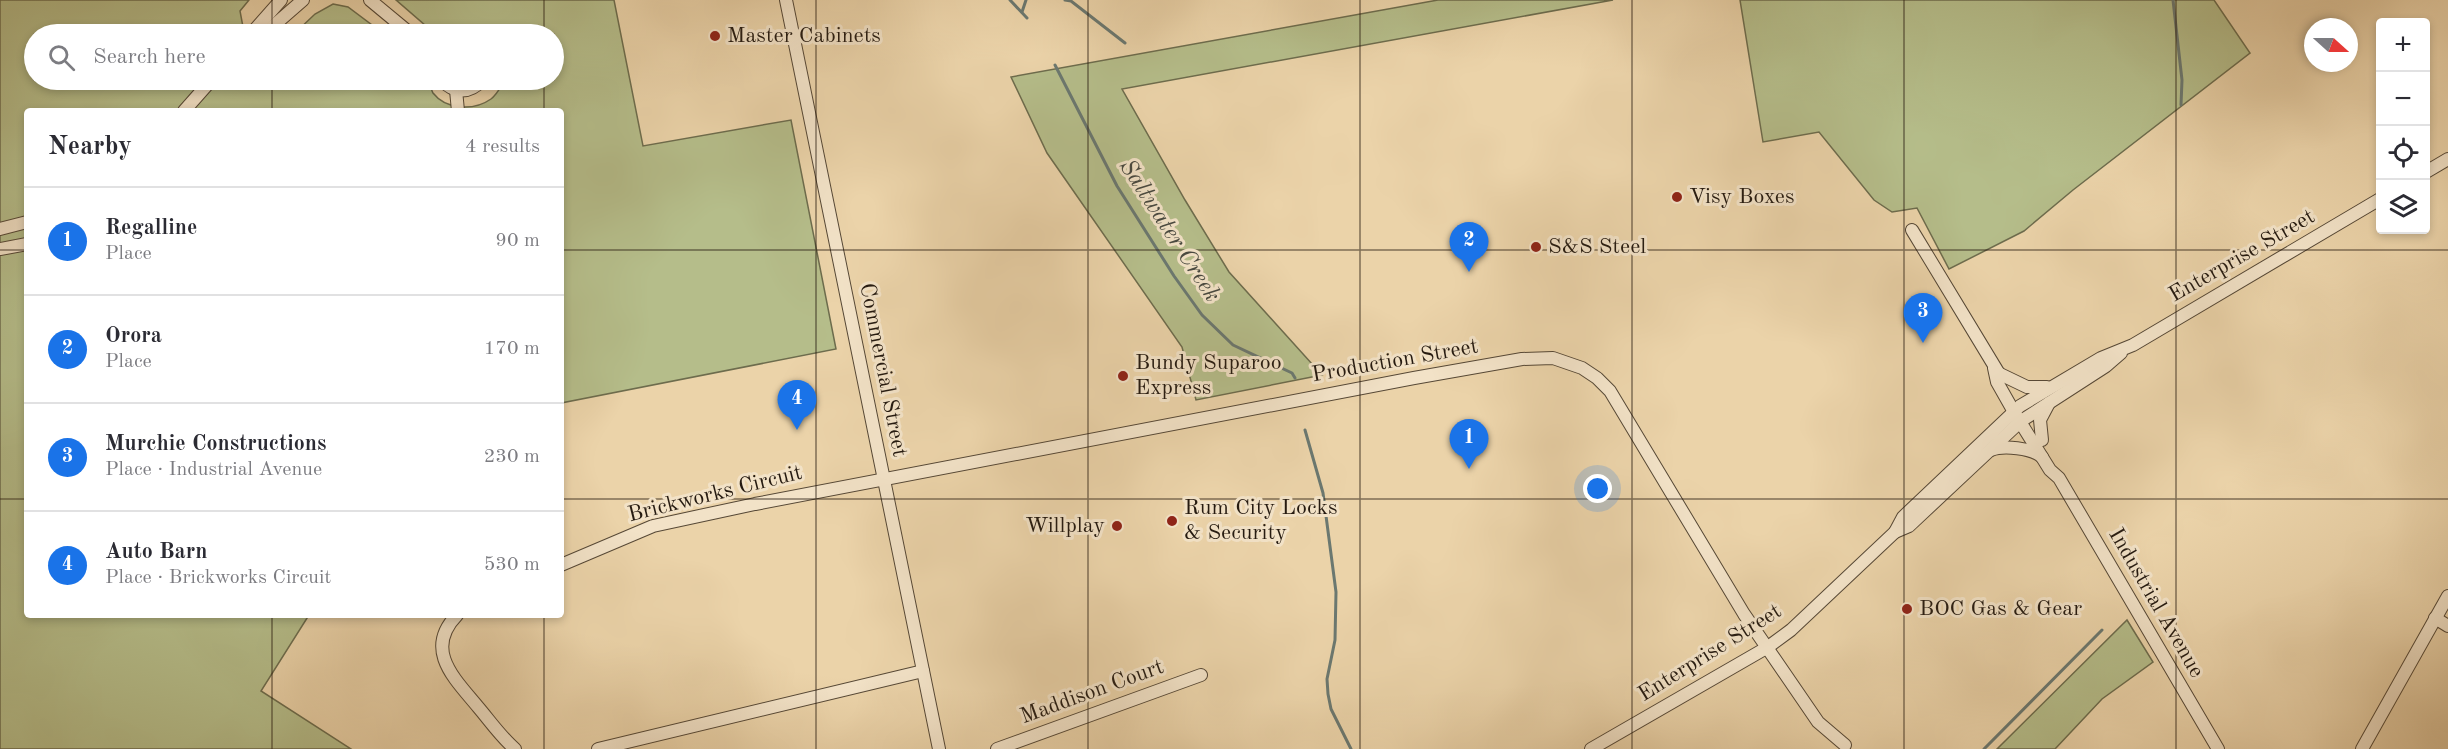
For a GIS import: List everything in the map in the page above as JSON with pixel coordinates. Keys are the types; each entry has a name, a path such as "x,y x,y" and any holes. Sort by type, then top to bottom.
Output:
{"street":[{"path":"260,24 281,0"},
{"path":"275,24 303,0"},
{"name":"Commercial Street","path":"786,0 939,749"},
{"path":"375,2 399,24"},
{"path":"187,108 203,90"},
{"path":"458,108 456,90 470,90"},
{"path":"2430,170 2448,159"},
{"name":"Enterprise Street","path":"1591,749 1767,647 1791,630 1896,532 1909,526 1991,450 2021,414 2051,400 2106,366 2125,349 2376,201"},
{"path":"0,229 24,223"},
{"name":"Industrial Avenue","path":"1912,230 1997,371 1996,382 2042,440 2056,464 2059,478"},
{"path":"0,249 24,245"},
{"name":"Enterprise Street","path":"1896,532 1903,517 2051,386 2101,357 2125,349"},
{"name":"Production Street","path":"883,478 1436,374 1522,359 1553,358 1582,368 1610,391 1744,614 1820,725 1845,745"},
{"path":"1997,371 2027,387 2051,386"},
{"path":"2042,440 2040,420 2051,400"},
{"name":"Industrial Avenue","path":"2021,414 2050,470 2059,478 2218,749"},
{"path":"1991,450 2000,447 2034,452 2043,457"},
{"name":"Brickworks Circuit","path":"564,564 653,526 883,478"},
{"path":"2362,749 2448,596"},
{"path":"454,618 443,639 442,650 446,668 515,749"},
{"path":"2435,618 2448,626"},
{"path":"598,749 923,671"},
{"name":"Maddison Court","path":"997,749 1201,675"}],"green space":[{"path":"0,0 249,0 240,11 242,24 24,24 24,90 432,90 445,103 469,107 484,103 499,90 564,90 564,24 424,24 396,0 614,0 643,146 791,120 836,349 564,402 564,108 24,108 24,618 307,618 261,691 351,749 0,749"},
{"path":"1438,0 1613,0 1122,89 1229,272 1322,375 1196,400 1182,347 1047,153 1011,77"},
{"path":"1740,0 2214,0 2250,53 2073,190 2024,231 1949,269 1917,208 1892,212 1874,200 1819,132 1763,142"},
{"path":"333,4 348,7 371,24 304,24 315,14"},
{"path":"2127,620 2153,662 2102,699 2055,749 1997,749"}],"waterway":[{"name":"Saltwater Creek","path":"1010,0 1027,18"},
{"path":"1022,12 1026,0"},
{"path":"1065,0 1071,1 1125,43"},
{"path":"2173,0 2182,80 2181,105"},
{"name":"Saltwater Creek","path":"1055,65 1117,186 1174,276 1202,315 1233,345 1292,373 1295,378"},
{"name":"Saltwater Creek","path":"1305,430 1323,493 1336,592 1335,640 1327,679 1328,694 1331,709 1351,749"},
{"path":"1984,749 2102,630"}],"place":[{"name":"Master Cabinets","path":"715,36"},
{"name":"Visy Boxes","path":"1677,197"},
{"name":"S&S Steel","path":"1536,247"},
{"name":"Orora","path":"1469,272"},
{"name":"Murchie Constructions","path":"1923,343"},
{"name":"Bundy Suparoo Express","path":"1123,376"},
{"name":"Auto Barn","path":"797,430"},
{"name":"Regalline","path":"1469,469"},
{"name":"Rum City Locks & Security","path":"1172,521"},
{"name":"Willplay","path":"1117,526"},
{"name":"BOC Gas & Gear","path":"1907,609"}]}
